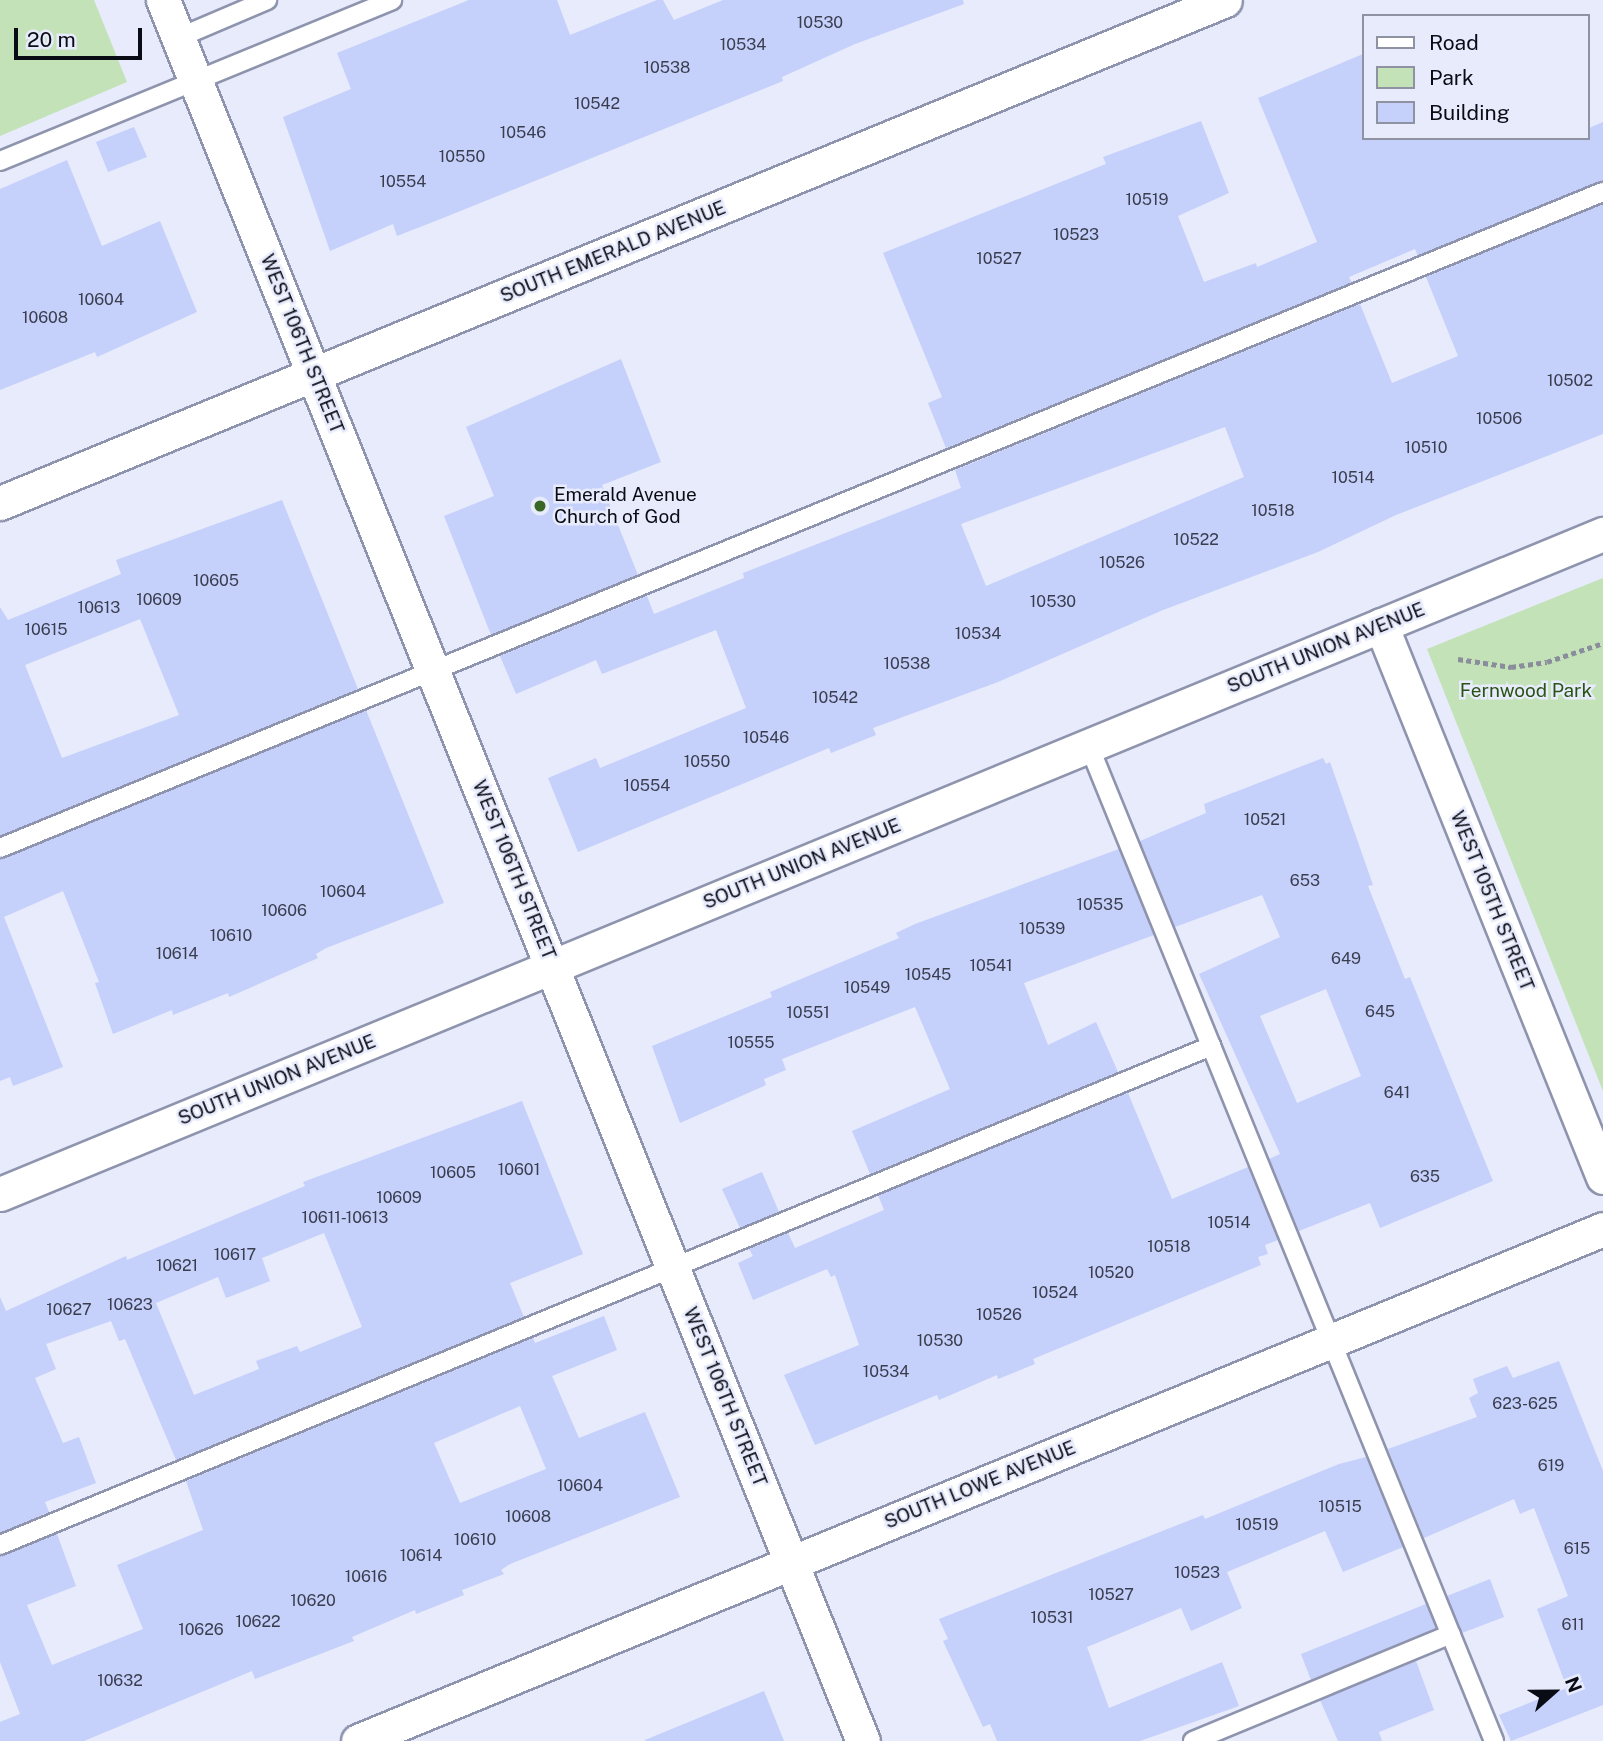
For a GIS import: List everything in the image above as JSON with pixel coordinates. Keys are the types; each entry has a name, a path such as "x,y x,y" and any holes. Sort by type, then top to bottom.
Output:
{"street":[{"name":"WEST 106TH STREET","path":"163,0 863,1741"},
{"name":"SOUTH EMERALD AVENUE","path":"0,503 1225,0"},
{"name":"SOUTH UNION AVENUE","path":"0,1194 1603,534"},
{"name":"WEST 105TH STREET","path":"1381,625 1603,1177"},
{"name":"SOUTH LOWE AVENUE","path":"358,1741 1603,1229"}],"lane":[{"path":"178,38 267,0"},
{"path":"0,161 392,0"},
{"path":"0,848 1603,192"},
{"path":"1089,746 1494,1741"},
{"path":"0,1545 1211,1046"},
{"path":"1193,1741 1451,1634"}],"path":[{"path":"1458,659 1511,667 1547,662 1603,643"}],"green space":[{"path":"0,0 94,0 127,82 0,136"},
{"name":"Fernwood Park","path":"1603,578 1603,1091 1427,649"}],"building":[{"path":"469,0 557,0 570,35 657,0 663,0 674,20 723,0 963,0 964,4 855,44 782,77 783,81 397,236 393,224 330,251 283,117 351,89 337,53"},
{"path":"1362,54 1362,140 1589,140 1589,128 1603,122 1603,181 1418,256 1415,249 1349,277 1352,283 946,448 928,403 942,397 883,253 1106,164 1103,157 1201,121 1229,193 1178,216 1204,282 1256,263 1257,267 1317,242 1258,98"},
{"path":"134,127 147,157 108,172 96,142"},
{"path":"67,160 102,246 160,221 197,312 97,357 95,352 0,390 0,189"},
{"path":"1603,204 1603,434 1396,515 1318,552 1163,610 998,682 873,728 876,735 831,753 829,748 578,852 548,778 596,758 600,768 746,708 716,630 602,674 596,660 516,694 500,656 647,596 654,614 744,578 743,573 961,488 955,470 1360,304 1392,383 1458,356 1426,277","holes":["1225,427 1244,477 986,586 961,524"]},
{"name":"Emerald Avenue Church of God","path":"621,359 661,462 602,485 638,575 491,635 444,516 494,496 466,427"},
{"path":"282,500 358,689 0,836 0,607 8,620 121,574 116,560","holes":["140,619 179,715 62,758 25,665"]},
{"path":"366,710 444,903 326,948 316,954 318,958 229,997 228,993 173,1015 172,1010 113,1034 95,983 99,982 63,891 4,917 63,1067 13,1086 10,1077 0,1081 0,859"},
{"path":"1323,758 1326,764 1330,762 1373,885 1368,886 1405,979 1410,977 1493,1181 1380,1228 1370,1203 1299,1231 1269,1159 1280,1154 1199,974 1280,937 1262,895 1175,927 1140,841 1206,813 1204,804","holes":["1326,989 1361,1076 1297,1103 1260,1016"]},
{"path":"1119,849 1154,935 1024,983 1048,1045 1096,1022 1118,1072 870,1174 852,1131 950,1089 915,1007 782,1059 786,1070 764,1079 766,1085 680,1123 652,1046 772,997 770,992 899,938 896,933 915,924"},
{"path":"1128,1093 1172,1199 1248,1167 1278,1240 1265,1245 1268,1254 1258,1257 1261,1265 1033,1359 1035,1364 998,1379 997,1375 939,1400 937,1395 815,1445 784,1375 859,1345 835,1275 831,1277 827,1269 753,1300 738,1263 753,1256 749,1249 788,1233 795,1248 884,1210 878,1195"},
{"path":"522,1101 583,1254 510,1283 524,1317 176,1460 125,1339 119,1341 111,1321 46,1344 56,1369 35,1378 63,1443 79,1437 96,1483 45,1502 49,1512 0,1533 0,1297 6,1311 126,1256 127,1260 305,1186 303,1182","holes":["324,1233 362,1327 300,1352 297,1346 256,1361 259,1369 194,1395 156,1303 218,1277 226,1298 270,1281 262,1258"]},
{"path":"762,1172 779,1212 740,1228 722,1189"},
{"path":"604,1316 617,1350 552,1376 579,1438 645,1412 680,1497 510,1564 501,1570 504,1574 462,1590 464,1595 416,1614 415,1610 352,1637 354,1641 255,1679 252,1671 84,1741 0,1741 0,1722 20,1714 0,1662 0,1556 57,1534 76,1586 27,1605 52,1665 143,1629 117,1565 203,1530 186,1481 533,1338 535,1343","holes":["520,1406 546,1469 460,1503 434,1443"]},
{"path":"1559,1361 1603,1471 1603,1705 1511,1741 1499,1715 1567,1688 1537,1609 1568,1596 1534,1508 1520,1514 1514,1499 1424,1538 1388,1449 1477,1417 1469,1398 1478,1393 1473,1379 1507,1366 1513,1378"},
{"path":"1366,1457 1403,1547 1343,1572 1325,1531 1227,1572 1242,1608 1191,1631 1181,1608 1087,1647 1109,1708 1222,1662 1239,1706 1140,1741 997,1741 990,1724 983,1727 943,1641 948,1639 939,1619 1203,1515 1205,1519 1339,1464"},
{"path":"1490,1579 1504,1617 1462,1633 1447,1596"},
{"path":"1426,1604 1436,1628 1311,1680 1301,1654"},
{"path":"1416,1661 1434,1710 1379,1732 1382,1741 1338,1741 1320,1700"},
{"path":"764,1691 784,1741 645,1741 645,1740"}],"place":[{"name":"Emerald Avenue Church of God","path":"540,506"}]}
